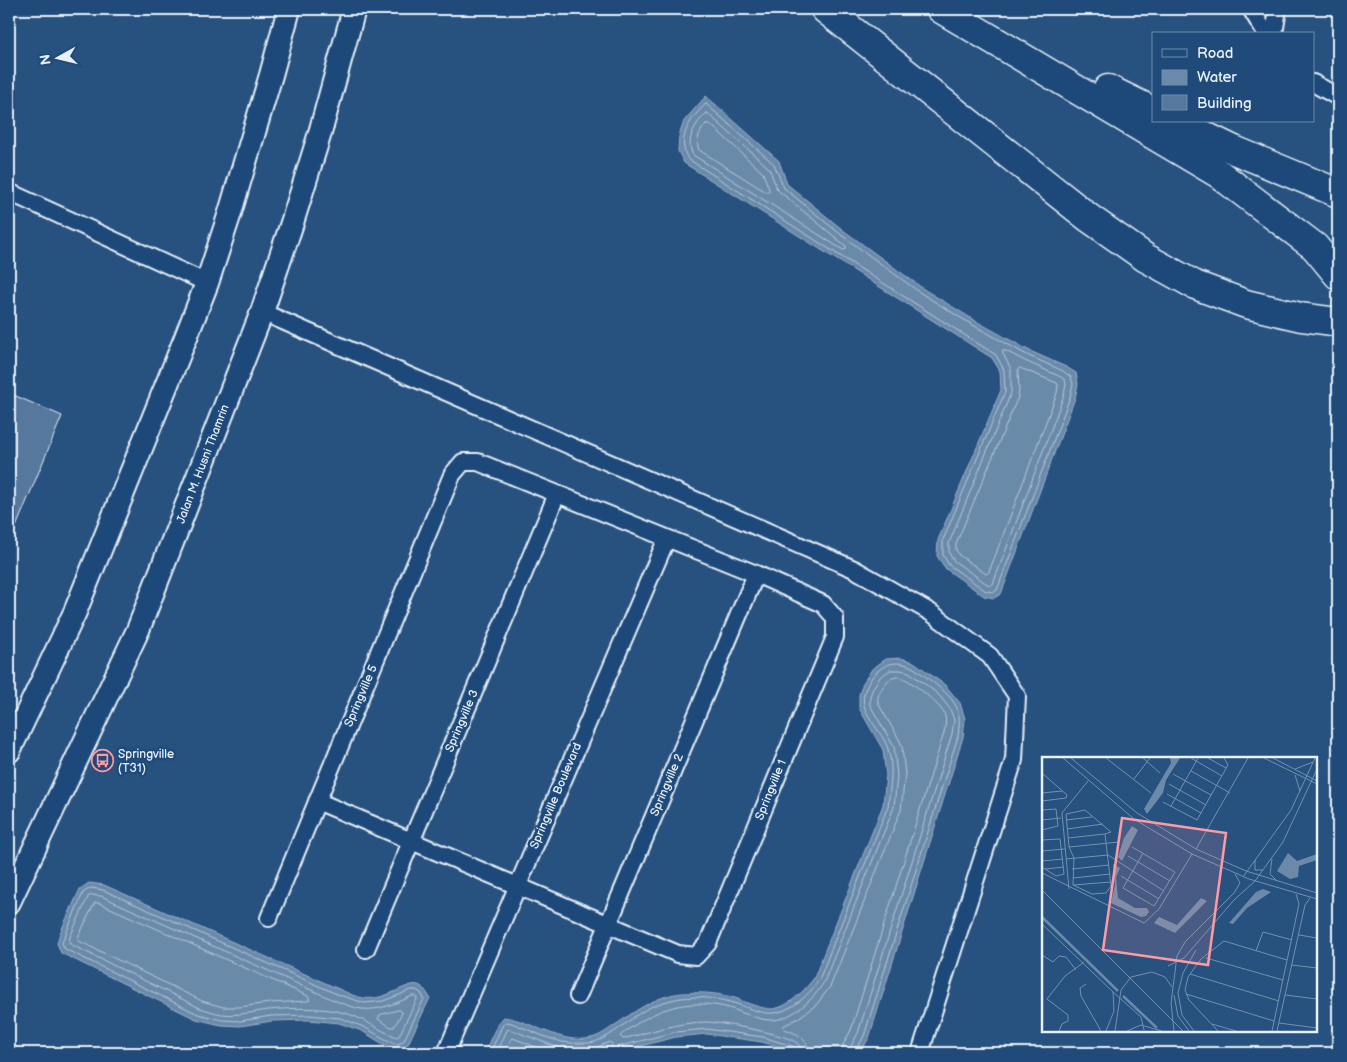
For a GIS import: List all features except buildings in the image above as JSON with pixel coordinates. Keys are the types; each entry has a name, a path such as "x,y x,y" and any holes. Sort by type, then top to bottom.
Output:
{"highway":[{"path":"826,9 1089,218 1146,258 1195,285 1246,304 1301,317 1338,322"},
{"path":"941,9 1219,174 1316,247 1338,275"},
{"path":"945,9 1152,111"},
{"path":"1176,122 1234,150 1338,194"}],"main road":[{"path":"9,751 75,612 207,282 266,94 289,9"},
{"name":"Jalan M. Husni Thamrin","path":"9,902 138,630 262,312 320,133 354,9"}],"street":[{"path":"1250,9 1265,32"},
{"path":"1274,32 1278,9"},
{"path":"1314,84 1338,97"},
{"path":"9,192 207,282"},
{"path":"262,312 854,569 930,612 990,656 1017,696 1014,760 920,1053"},
{"name":"Springville 5","path":"269,918 452,475 463,462 478,462 558,494"},
{"path":"558,494 756,574"},
{"name":"Springville 3","path":"366,949 558,494"},
{"name":"Springville Boulevard","path":"446,1053 667,538"},
{"name":"Springville 1","path":"608,924 678,954 696,956 708,944 835,637 835,618 823,604 756,574"},
{"name":"Springville 2","path":"578,996 756,574"},
{"path":"317,801 608,924"}],"water":[{"path":"706,96 779,161 787,184 843,230 925,290 1030,351 1076,373 1078,384 1075,398 1001,594 994,598 984,596 946,569 937,556 938,540 1001,390 1000,371 992,358 684,163 678,151 679,136 684,121"},
{"path":"901,658 914,662 946,686 960,703 965,719 963,737 869,1038 861,1051 858,1053 794,1053 762,1042 707,1034 676,1037 613,1053 484,1053 498,1023 504,1017 515,1019 557,1035 580,1039 598,1036 649,1004 674,994 708,993 732,997 750,1004 772,1009 790,1002 801,993 814,978 883,805 886,775 883,750 859,708 859,695 863,683 872,669 886,659"},
{"path":"89,883 104,885 355,996 376,998 417,985 423,988 430,998 406,1048 396,1049 383,1044 362,1031 339,1023 309,1020 272,1021 240,1026 221,1025 196,1019 61,953 57,943 60,933 80,889"}],"place":[{"name":"Springville (T31)","path":"102,761"}]}
